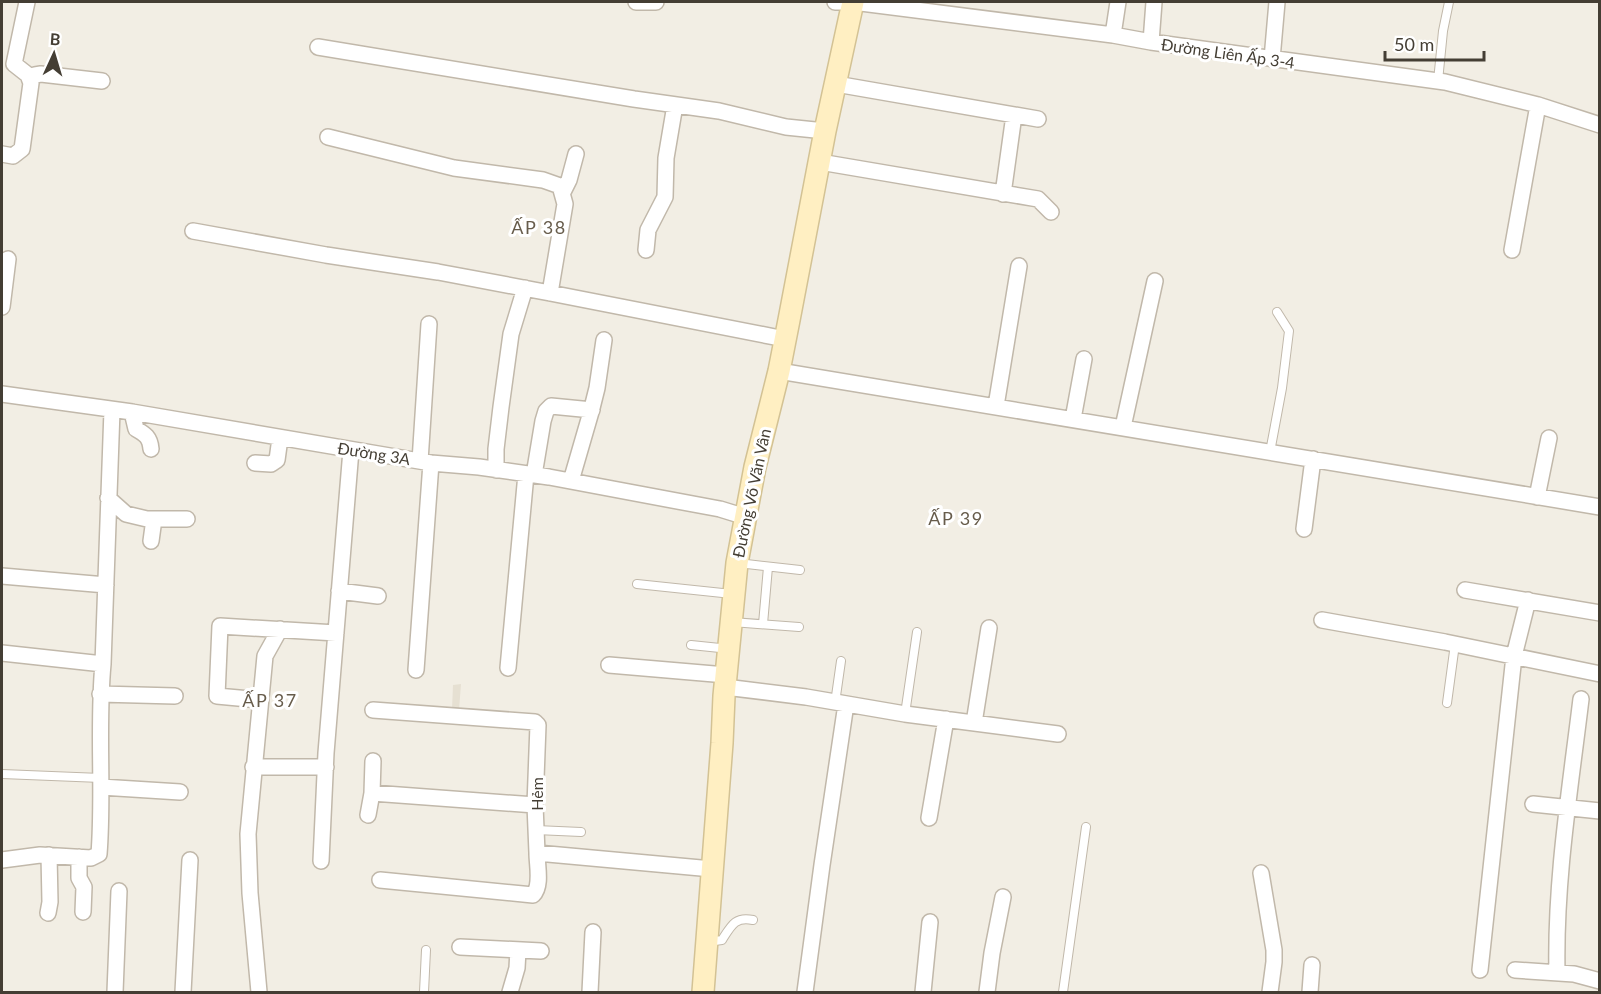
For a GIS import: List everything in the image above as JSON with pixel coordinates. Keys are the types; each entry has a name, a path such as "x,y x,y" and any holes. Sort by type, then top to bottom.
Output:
{"street":[{"path":"2,154 13,156 22,149 31,83 28,75 14,64 27,2"},
{"path":"636,2 656,2"},
{"name":"Đường Liên Ấp 3-4","path":"835,2 853,2 1113,35 1438,81 1538,105 1599,125"},
{"name":"Đường Võ Văn Vân","path":"702,993 725,681 737,563 755,467 786,339 825,131 853,2"},
{"path":"1113,35 1118,2"},
{"path":"1151,42 1154,2"},
{"path":"1272,59 1277,2"},
{"path":"318,47 719,111 786,127 825,131"},
{"path":"30,79 41,74 102,81"},
{"path":"836,84 1038,119"},
{"path":"646,250 648,230 665,197 666,158 675,105"},
{"path":"1512,250 1538,105"},
{"path":"1003,194 1014,115"},
{"path":"328,138 454,168 543,180 560,186 565,204 550,292"},
{"path":"563,192 576,154"},
{"path":"820,162 1038,199 1051,212"},
{"path":"193,231 550,292 786,339"},
{"path":"2,307 8,259"},
{"path":"996,406 1019,267"},
{"path":"1123,428 1155,281"},
{"path":"496,470 496,449 511,334 525,288"},
{"path":"416,670 429,324"},
{"path":"571,481 592,410 604,340"},
{"path":"1073,419 1084,359"},
{"path":"779,371 1599,507"},
{"name":"Đường 3A","path":"2,394 132,412 425,462 530,474 746,517"},
{"path":"508,668 530,474 547,408 551,406 592,410"},
{"path":"2,860 49,855 91,858 99,854 100,694 112,410"},
{"path":"132,412 136,429 146,434 151,443 151,449"},
{"path":"255,463 272,464 277,460 280,438"},
{"path":"1537,497 1549,438"},
{"path":"321,861 351,450"},
{"path":"1304,529 1313,459"},
{"path":"108,498 126,514 147,519 187,519"},
{"path":"151,541 154,519"},
{"path":"2,576 106,585"},
{"path":"1465,590 1599,613"},
{"path":"339,591 378,597"},
{"path":"1480,970 1514,656 1528,600"},
{"path":"1322,620 1455,644 1599,674"},
{"path":"260,700 217,696 220,626 336,633"},
{"path":"974,723 989,628"},
{"path":"259,993 250,892 248,834 265,656 280,629"},
{"path":"2,653 103,664"},
{"path":"609,665 725,681 905,714 1058,734"},
{"path":"100,694 175,696"},
{"path":"1557,972 1560,885 1581,699"},
{"path":"805,993 841,704"},
{"name":"Hẻm","path":"373,710 535,722 538,726 535,805 538,888 536,893 532,895 380,880"},
{"path":"929,818 946,719"},
{"path":"368,815 372,793 373,761"},
{"path":"253,767 326,768"},
{"path":"101,783 180,792"},
{"path":"372,793 535,805"},
{"path":"1533,804 1599,811"},
{"path":"537,853 712,869"},
{"path":"48,913 50,902 49,855"},
{"path":"79,857 79,878 84,887 83,912"},
{"path":"183,993 190,860"},
{"path":"1261,873 1274,950 1270,993"},
{"path":"115,993 119,891"},
{"path":"987,993 1003,897"},
{"path":"923,993 930,922"},
{"path":"590,993 593,932"},
{"path":"459,947 541,951"},
{"path":"510,993 517,968 518,950"},
{"path":"1310,993 1312,965"},
{"path":"1515,970 1574,974 1599,981"}],"lane":[{"path":"1438,81 1443,31 1449,2"},
{"path":"1270,452 1282,388 1289,331 1277,312"},
{"path":"737,563 800,570"},
{"path":"763,624 768,567"},
{"path":"637,584 734,594"},
{"path":"731,622 799,627"},
{"path":"905,714 917,632"},
{"path":"1447,703 1455,644"},
{"path":"691,645 728,651"},
{"path":"841,661 841,704"},
{"path":"2,774 101,783"},
{"path":"1062,993 1086,826"},
{"path":"537,830 581,832"},
{"path":"706,942 722,940 732,923 744,918 753,920"},
{"path":"424,993 426,950"}],"shaded area":[{"path":"461,684 459,710 452,710 453,685"}],"district":[{"name":"ẤP 38","path":"539,227"},
{"name":"ẤP 39","path":"956,518"},
{"name":"ẤP 37","path":"270,700"}]}
